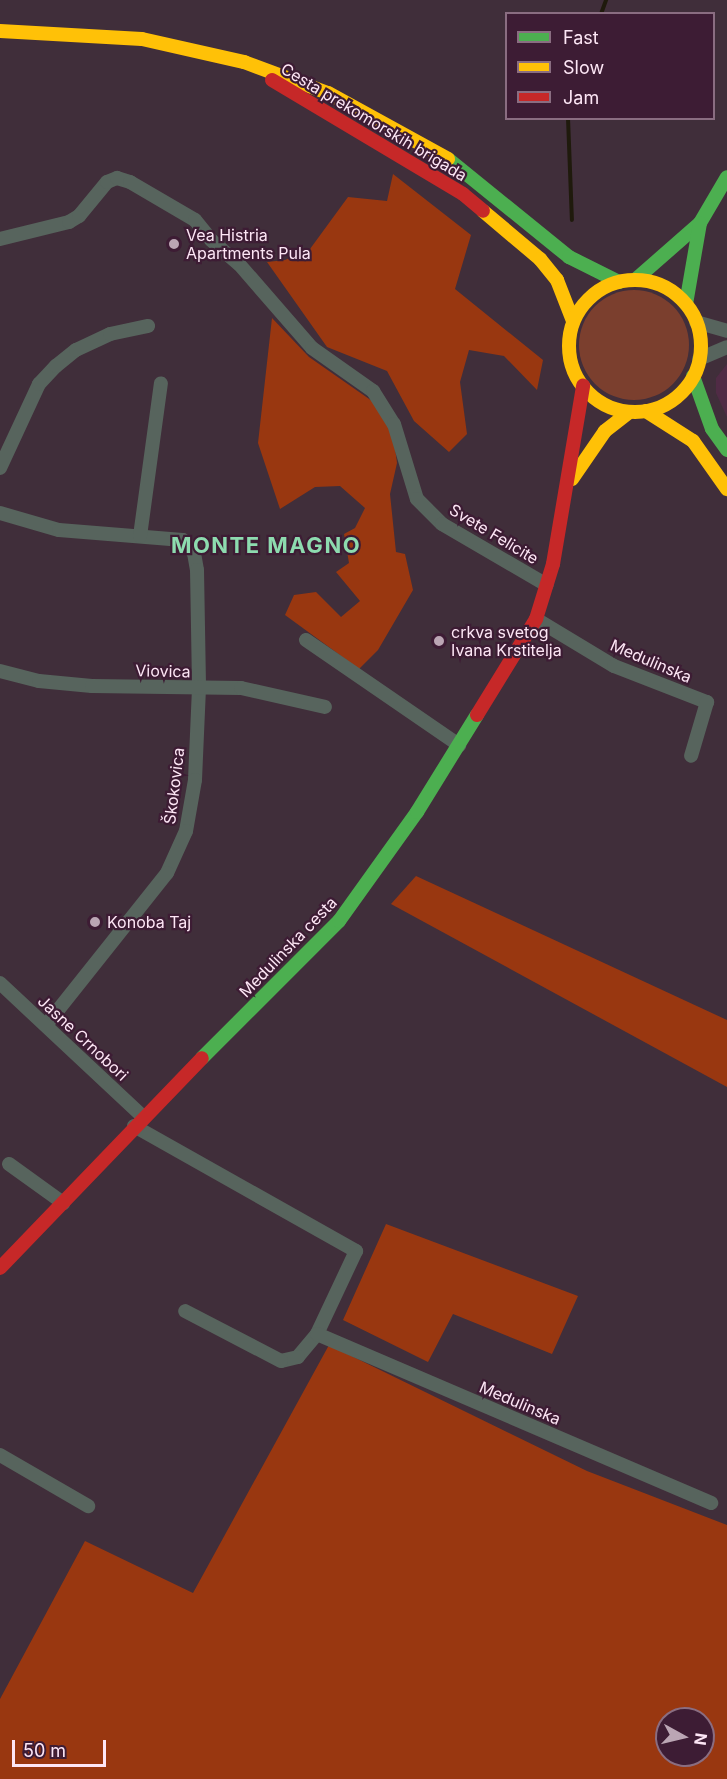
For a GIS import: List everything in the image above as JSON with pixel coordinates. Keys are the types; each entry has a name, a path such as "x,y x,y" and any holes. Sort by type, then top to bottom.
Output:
{"main road":[{"name":"Cesta prekomorskih brigada","path":"0,31 118,36 244,62 328,93 416,138 484,183 568,257 619,282"},
{"name":"Cesta prekomorskih brigada","path":"244,62 463,194 540,259 557,280 573,321"},
{"path":"635,280 700,223 727,177"},
{"path":"686,304 700,223"},
{"path":"635,280 663,286 686,304 696,322 699,359 693,376 681,393 646,411 629,412 611,408 583,386 572,366 569,344 573,321 592,297 619,282 635,280"},
{"path":"693,376 708,421 727,450"},
{"path":"562,497 580,418 583,386"},
{"path":"646,411 675,426 693,441 727,489"},
{"path":"562,497 590,449 618,418 629,412"},
{"name":"Medulinska cesta","path":"0,1268 138,1121 339,921 375,874 459,745 536,619 548,585 562,497"}],"street":[{"name":"Svete Felicite","path":"0,238 69,222 79,216 107,182 117,178 130,182 195,220 211,240 239,264 312,348 373,391 394,424 417,499 442,524 548,585"},
{"path":"696,322 727,332"},
{"path":"0,468 39,384 56,366 76,350 110,334 148,326"},
{"path":"699,359 727,347"},
{"path":"0,513 59,530 140,536 161,383"},
{"name":"Škokovica","path":"46,1025 167,873 186,831 195,780 199,688 198,570 189,543 140,536"},
{"name":"Medulinska","path":"536,619 614,666 707,702 691,756"},
{"path":"306,640 459,745"},
{"name":"Viovica","path":"0,671 39,681 92,686 254,690 325,707"},
{"name":"Jasne Crnobori","path":"0,983 46,1025 138,1121"},
{"path":"138,1121 356,1251 317,1334 298,1358 281,1361 185,1311"},
{"path":"9,1164 63,1203"},
{"name":"Medulinska","path":"317,1334 711,1503"},
{"path":"0,1455 88,1506"}],"shaded area":[{"path":"393,174 471,235 455,289 543,360 537,390 504,356 469,350 460,382 467,434 449,452 414,421 387,371 327,347 267,262 285,260 310,249 348,197 387,201"},
{"path":"634,290 655,295 673,306 684,324 689,345 684,366 673,384 655,395 634,400 613,395 595,384 584,366 579,345 584,324 595,306 613,295"},
{"path":"272,318 309,357 372,401 393,432 397,463 390,494 396,552 405,554 413,590 378,650 359,669 285,615 294,595 316,592 341,617 360,601 336,572 349,563 344,534 355,528 365,508 340,486 315,487 280,509 258,443"},
{"path":"727,364 727,417 716,393 716,378"},
{"path":"416,876 727,1020 727,1087 391,904"},
{"path":"386,1224 578,1296 552,1354 453,1314 428,1362 343,1320"},
{"path":"329,1345 587,1471 727,1525 727,1779 0,1779 0,1699 85,1541 193,1593"}],"waterway":[{"path":"602,12 606,0"},
{"path":"568,120 572,220"}],"traffic: fast":[{"path":"448,159 569,257 619,282"},
{"path":"635,280 700,223 727,177"},
{"path":"686,304 700,223"},
{"path":"693,376 712,429 727,450"},
{"path":"202,1058 339,921 417,812 477,715"}],"traffic: slow":[{"path":"0,31 142,39 244,62 328,93 448,159"},
{"path":"483,211 540,259 557,280 573,321"},
{"path":"635,280 660,285 681,300 696,321 701,346 696,371 681,392 660,407 635,412 610,407 589,392 574,371 569,346 574,321 589,300 610,285 635,280"},
{"path":"646,411 693,441 727,489"},
{"path":"572,479 605,431 629,412"}],"traffic: jam":[{"path":"272,80 463,194 483,211"},
{"path":"477,715 536,619 553,564 583,386"},
{"path":"0,1268 202,1058"}],"place":[{"name":"Vea Histria Apartments Pula","path":"174,244"},
{"name":"crkva svetog Ivana Krstitelja","path":"439,641"},
{"name":"Konoba Taj","path":"95,922"}],"district":[{"name":"MONTE MAGNO","path":"266,546"}]}
